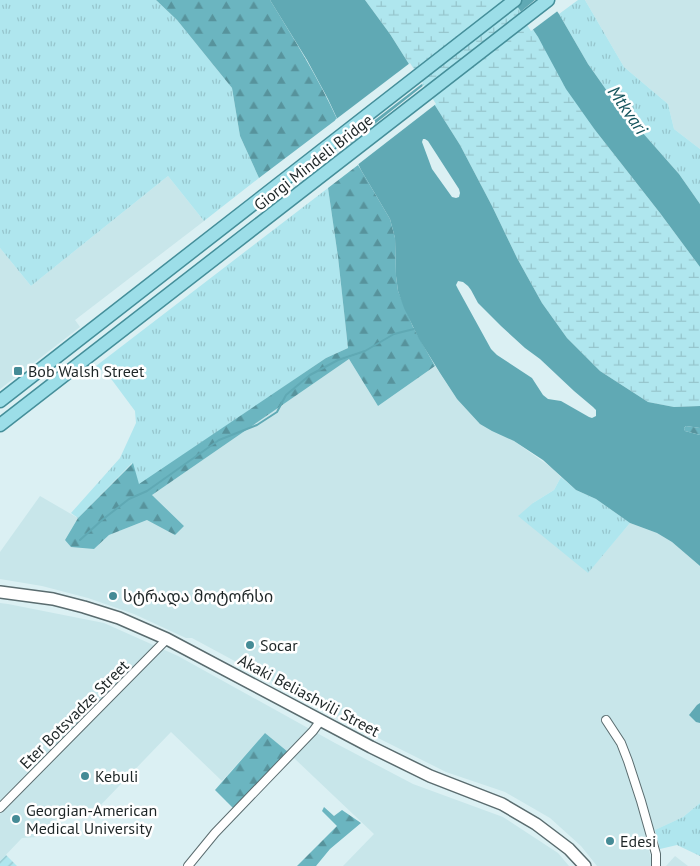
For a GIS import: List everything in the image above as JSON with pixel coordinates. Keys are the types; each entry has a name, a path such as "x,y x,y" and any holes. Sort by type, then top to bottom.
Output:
{"main road":[{"name":"Giorgi Mindeli Bridge","path":"0,401 515,0"},
{"name":"Giorgi Mindeli Bridge","path":"0,426 548,0"},
{"name":"Akaki Beliashvili Street","path":"0,592 53,600 84,608 119,618 167,639 371,747 430,776 502,804 536,824 569,849 585,866"}],"street":[{"name":"Eter Botsvadze Street","path":"0,808 167,639"},
{"path":"188,866 215,833 314,731 321,720"},
{"path":"606,720 621,743 628,761 656,854 656,866"}],"shaded area":[{"path":"270,0 365,0 390,34 460,145 517,258 542,303 567,338 600,371 648,402 674,407 700,406 700,428 686,426 684,428 685,431 700,435 700,566 672,542 657,533 630,523 596,499 576,490 543,460 514,441 480,424 457,399 419,339 404,308 398,291 395,238 390,219 361,170 328,99 307,60","holes":["423,139 428,141 459,189 459,197 452,197 432,169 422,142","458,281 468,286 478,303 501,326 593,407 596,410 596,416 589,417 561,401 548,399 543,395 532,378 497,355 491,349 458,289 456,285"]},
{"path":"513,0 549,0 588,64 612,98 679,174 700,204 700,267 566,89 538,37"},
{"path":"585,0 700,0 700,149 674,129 668,104 624,67"},
{"path":"168,176 204,221 75,320 80,327 0,389 0,248 31,286"},
{"path":"349,359 378,406 435,366 457,399 504,436 552,468 561,477 554,490 533,503 588,572 630,523 657,533 672,542 700,566 700,803 683,817 645,835 653,866 597,866 581,846 550,818 505,792 446,772 372,735 192,638 186,638 134,614 88,598 42,586 0,579 0,552 40,496 78,518 65,540 94,549 109,535 147,520 184,526 152,495"},
{"path":"0,603 104,623 178,656 413,784 503,817 558,853 569,866 343,866 374,834 265,733 222,781 171,732 94,812 68,807 38,837 22,838 0,861"},
{"path":"700,703 700,723 696,722 689,715"},
{"path":"675,856 688,866 666,866"}],"green space":[{"path":"0,0 156,0 177,20 232,88 240,136 259,178 204,221 168,176 31,286 0,248"},
{"path":"156,0 270,0 314,73 337,119 259,178 240,136 232,88 177,20"},
{"path":"365,0 513,0 595,130 700,267 700,406 674,407 648,402 600,371 567,338 542,303 517,258 460,145 390,34"},
{"path":"578,0 585,0 624,67 668,104 674,129 700,149 700,204 679,174 612,98 588,64 559,14"},
{"path":"358,165 390,219 395,238 398,291 413,327 435,366 378,406 349,359 152,495 184,526 175,535 147,520 109,535 94,549 71,547 65,540 78,518 133,463 139,484 326,358 348,348 328,188"},
{"path":"328,188 348,348 326,358 139,485 132,463 78,518 71,513 120,458 136,423 135,411 109,376 96,366"},
{"path":"686,426 700,428 700,435 685,431 684,428"},
{"path":"561,477 576,490 596,499 630,523 588,573 518,516 533,503 554,490"},
{"path":"265,733 288,752 233,808 215,790"},
{"path":"700,803 700,856 677,845 660,849 655,830 683,817"},
{"path":"324,807 334,816 342,810 361,823 330,849 316,866 297,866 337,826 322,811"},
{"path":"6,855 17,866 0,866 0,861"}],"pier":[{"path":"535,0 552,0 559,10 531,31 519,13"},
{"path":"410,63 423,83 345,143 335,120"},
{"path":"424,85 436,104 356,166 347,146"}],"waterway":[{"path":"80,540 129,499 147,491 219,440 257,425 277,412 286,395 310,375 338,360 365,351 394,334 414,329"}],"place":[{"name":"Bob Walsh Street","path":"18,371"},
{"name":"სტრადა მოტორსი","path":"113,596"},
{"name":"Socar","path":"250,645"},
{"name":"Kebuli","path":"85,776"},
{"name":"Georgian-American Medical University","path":"16,819"},
{"name":"Edesi","path":"610,841"}],"water label":[{"name":"Mtkvari","path":"628,110"}]}
